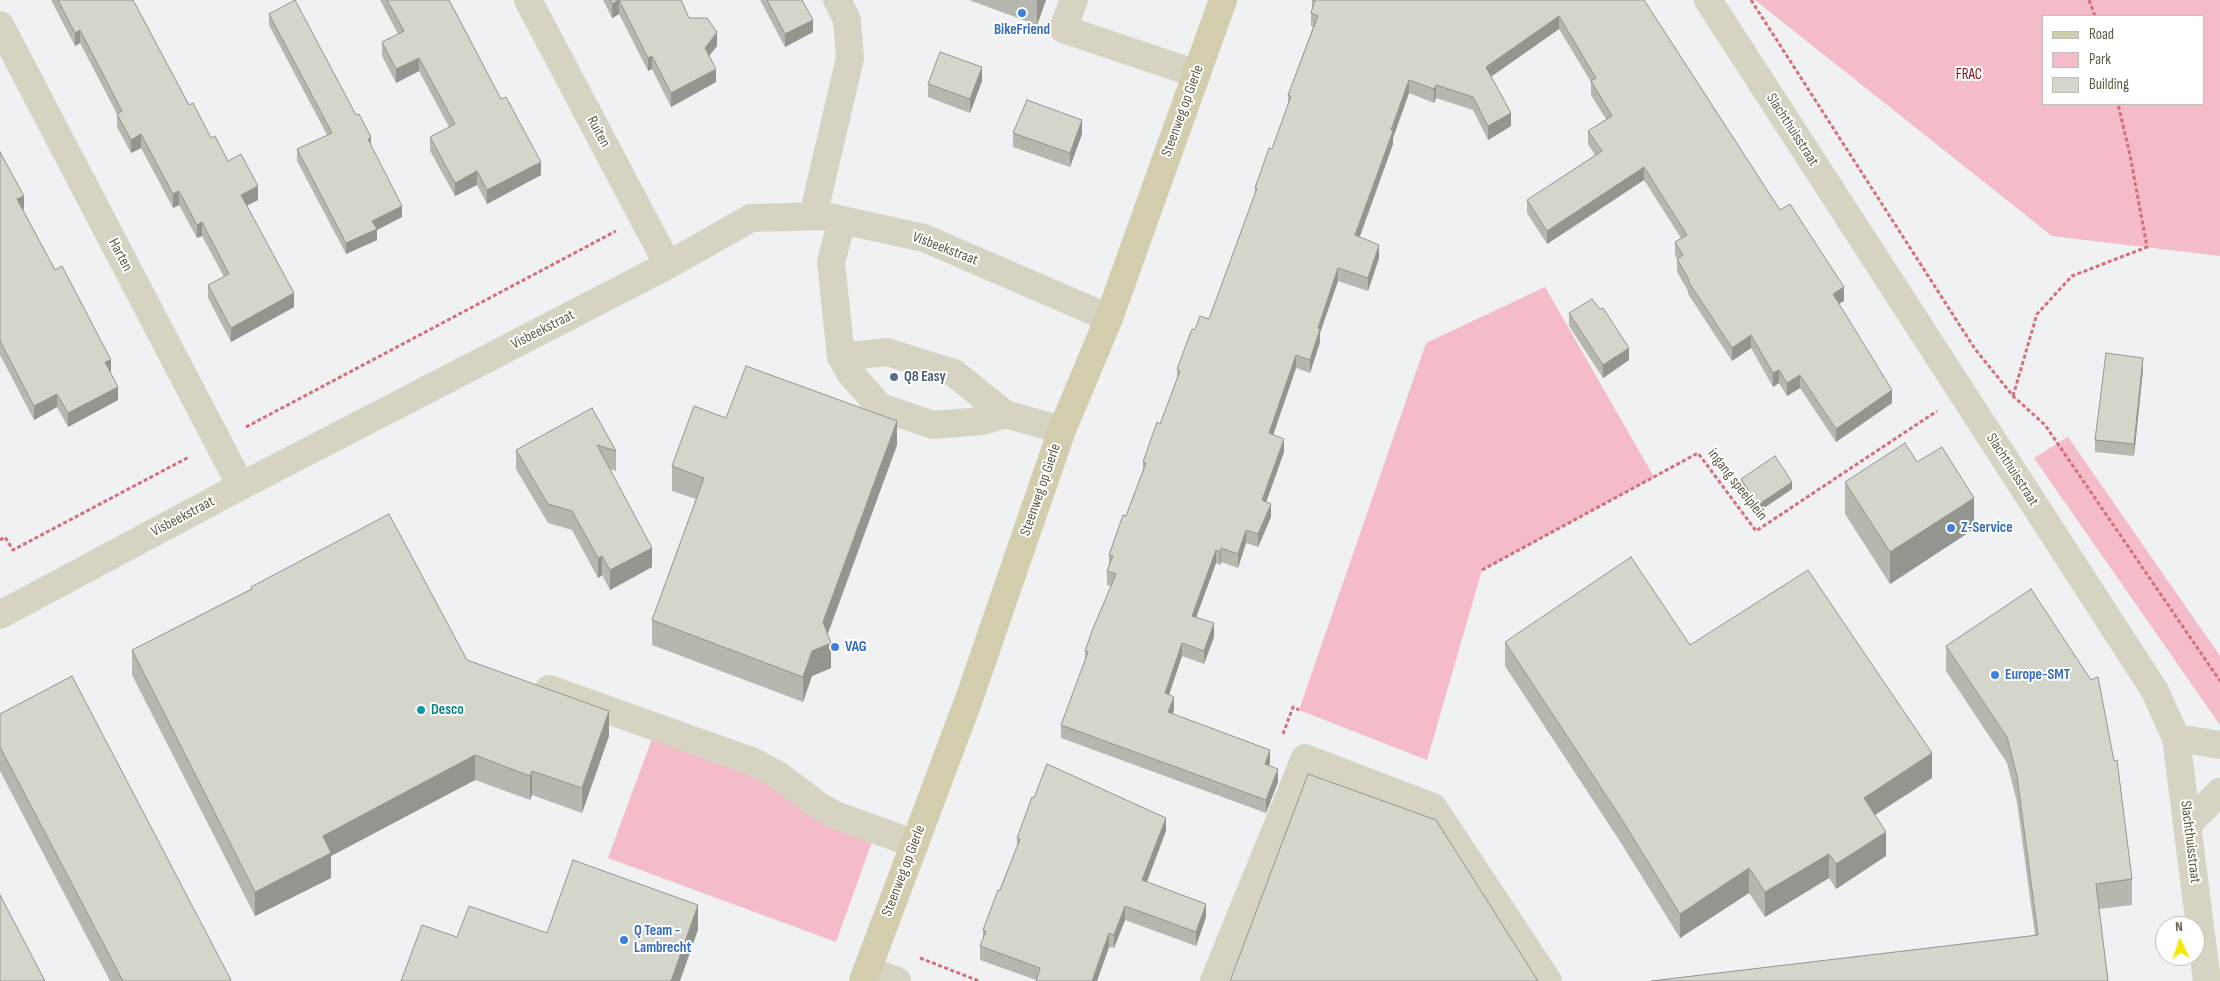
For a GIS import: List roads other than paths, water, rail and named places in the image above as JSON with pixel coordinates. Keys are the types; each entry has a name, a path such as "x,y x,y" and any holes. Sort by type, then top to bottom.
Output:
{"main road":[{"name":"Steenweg op Gierle","path":"865,975 969,700 1062,430 1109,318 1223,0"}],"street":[{"name":"Ruiten","path":"528,0 668,265"},
{"path":"813,216 850,58 847,20 837,0"},
{"path":"1074,0 1063,28 1197,74"},
{"name":"Slachthuisstraat","path":"1708,0 2155,691 2176,738 2207,981"},
{"name":"Harten","path":"0,25 241,486"},
{"name":"Visbeekstraat","path":"0,615 241,486 668,265 751,218 813,216 842,220 924,238 1109,318"},
{"path":"842,220 831,262 841,357 851,374 880,407 933,425 982,420 1005,414"},
{"path":"841,357 887,352 954,373 1005,414 1062,430"},
{"path":"549,689 754,762 778,775 819,806 835,815 914,844"},
{"path":"2176,738 2220,745"},
{"path":"1214,981 1305,758 1433,807 1548,981"},
{"path":"2188,824 2220,792"},
{"path":"865,975 897,981"}],"place":[{"name":"BikeFriend","path":"1022,13"},
{"name":"Q8 Easy","path":"894,377"},
{"name":"Z-Service","path":"1951,528"},
{"name":"VAG","path":"835,647"},
{"name":"Europe-SMT","path":"1995,675"},
{"name":"Desco","path":"421,710"},
{"name":"Q Team - Lambrecht","path":"624,940"}],"park label":[{"name":"FRAC","path":"1969,75"}]}
